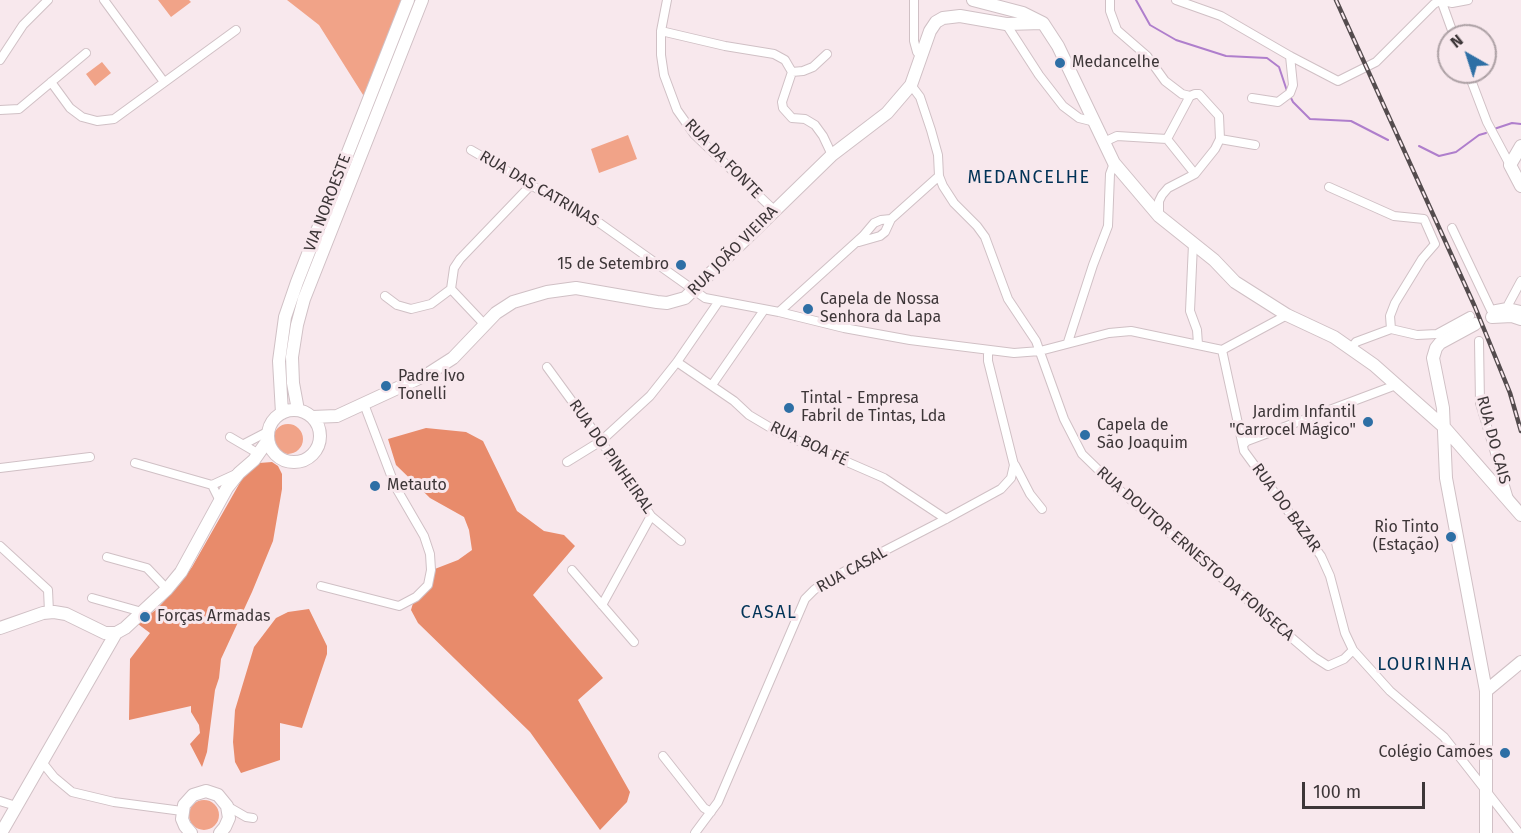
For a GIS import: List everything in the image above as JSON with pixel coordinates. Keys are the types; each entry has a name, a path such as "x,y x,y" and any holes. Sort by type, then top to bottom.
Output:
{"street":[{"path":"0,60 23,25 48,0"},
{"path":"104,0 165,82"},
{"name":"VIA NOROESTE","path":"282,413 279,361 285,317 408,0"},
{"name":"VIA NOROESTE","path":"298,410 293,383 292,357 302,308 422,0"},
{"name":"RUA DA FONTE","path":"667,0 661,31 661,55 664,75 677,110 684,121 774,210"},
{"path":"914,0 914,41 921,57"},
{"path":"973,0 1023,13 1043,23 1058,46 1114,163 1159,216 1214,261 1235,282 1287,315 1334,337 1396,385 1444,427 1521,515"},
{"path":"1110,0 1110,11 1117,30 1147,56 1165,81 1182,94 1191,96 1199,94 1219,116 1220,139 1215,149 1195,174 1168,188 1162,195 1159,216"},
{"path":"1176,0 1221,16 1338,81 1376,62 1440,0 1452,3 1468,0"},
{"path":"1440,0 1449,24"},
{"name":"RUA JOÃO VIEIRA","path":"320,435 337,416 414,382 442,366 453,358 496,313 513,302 562,289 576,288 657,303 686,298 832,155 887,113 911,85 930,31 936,22 943,18 960,16 1005,24 1043,23"},
{"path":"1005,24 1039,75 1064,106 1079,118 1095,122"},
{"path":"51,82 77,115 97,121 118,117 236,30"},
{"path":"661,31 725,46 774,54 786,60 792,72 782,102 783,108 792,118 805,119 815,125 824,136 832,155"},
{"path":"0,110 19,109 86,53"},
{"path":"792,72 813,67 827,54"},
{"path":"1252,98 1278,102 1288,95 1293,85 1290,56"},
{"path":"1472,84 1486,122 1521,186"},
{"name":"RUA DOUTOR ERNESTO DA FONSECA","path":"911,85 920,97 933,136 938,155 939,176 954,203 985,237 1008,299 1040,351 1064,419 1082,454 1314,657 1328,666 1344,659 1353,650"},
{"path":"1167,139 1191,96"},
{"path":"1104,142 1117,136 1167,139 1195,174"},
{"path":"1220,139 1255,145"},
{"path":"1510,165 1521,146"},
{"name":"RUA DAS CATRINAS","path":"471,150 573,209 584,212 705,298 779,312 844,328 988,351 1014,353 1040,351 1068,342 1109,333 1131,331 1222,350"},
{"path":"1068,342 1108,226 1110,174 1114,163"},
{"path":"854,243 880,236 885,232 891,219 939,176"},
{"path":"385,296 404,308 411,309 431,304 451,289 454,268 460,259 531,185"},
{"path":"1329,187 1394,216 1424,219 1430,232 1435,244 1422,259 1395,303 1390,316 1391,329"},
{"path":"779,312 874,223 891,219"},
{"path":"1452,228 1491,310 1507,307 1521,310"},
{"path":"1193,244 1190,311 1197,330 1198,344"},
{"path":"1507,307 1521,281"},
{"path":"451,289 485,325"},
{"path":"567,462 601,441 650,396 677,362 719,301"},
{"path":"712,385 764,310"},
{"path":"1222,350 1287,315"},
{"path":"1492,317 1512,316 1521,319"},
{"path":"1351,348 1356,342 1391,329 1417,335 1437,334 1472,320"},
{"path":"1472,320 1446,338 1436,348 1434,358 1443,408 1446,478 1486,691 1486,833"},
{"name":"RUA DO CAIS","path":"1479,341 1480,403 1510,502"},
{"name":"RUA DO BAZAR","path":"1222,350 1244,451 1321,556 1330,576 1345,633 1353,650 1390,691 1444,737 1519,833"},
{"path":"988,351 988,361 1014,465 1030,494 1042,509"},
{"name":"RUA BOA FÉ","path":"677,362 712,385 748,415 769,427 884,478 946,519"},
{"name":"RUA DO PINHEIRAL","path":"547,367 601,441 651,516 681,541"},
{"path":"1244,445 1247,441 1396,385"},
{"path":"321,586 399,606 416,597 428,585 431,570 430,554 424,536 395,486 364,404"},
{"path":"1,833 116,633 167,589 188,561 227,488 239,473 257,457 275,418 282,413 298,410 312,417 318,425 320,435 316,450 302,461 294,462 272,455 257,457"},
{"name":"RUA JOÃO VIEIRA","path":"312,417 337,416"},
{"path":"244,444 268,435"},
{"path":"268,435 272,450 278,457"},
{"path":"230,437 244,444 257,457"},
{"path":"0,468 90,457"},
{"path":"135,463 212,485 239,473"},
{"name":"RUA CASAL","path":"695,833 718,802 805,599 826,581 1001,489 1011,478 1014,465"},
{"path":"212,485 220,501"},
{"path":"602,605 651,516"},
{"path":"0,546 48,590 49,612"},
{"path":"107,556 147,568 167,589"},
{"path":"572,570 634,642"},
{"path":"92,598 141,612"},
{"path":"0,628 49,612 66,614 98,630 116,633"},
{"path":"1486,691 1521,662"},
{"path":"663,756 704,808 711,813"},
{"path":"42,762 54,777 72,792 114,802 182,811"},
{"path":"191,833 185,826 182,811 188,799 206,791 218,795 227,806 250,817 223,829"},
{"path":"0,801 16,806"},
{"path":"223,829 229,818 227,806"}],"shaded area":[{"path":"158,0 189,0 191,2 171,17"},
{"path":"287,0 404,0 365,98 319,25"},
{"path":"102,62 111,73 95,86 86,74"},
{"path":"628,135 637,159 599,173 591,149"},
{"path":"288,424 298,429 303,439 298,449 288,454 278,449 273,439 278,429"},
{"path":"426,428 466,432 483,441 517,511 544,531 564,535 575,546 533,595 603,678 578,700 630,792 627,802 600,830 530,732 418,623 411,610 416,593 425,586 427,572 458,560 472,550 464,517 430,498 396,465 388,439"},
{"path":"272,462 278,466 282,474 282,489 273,541 221,659 207,752 202,767 190,744 200,733 199,725 191,712 191,706 129,720 130,659 150,633 138,624 158,608 192,567 242,479 259,463"},
{"path":"309,609 327,646 327,654 302,728 280,723 280,760 241,773 235,762 233,742 235,710 254,647 276,618 288,612"},
{"path":"204,800 215,804 219,815 215,826 204,830 193,826 189,815 193,804"}],"waterway":[{"path":"1136,0 1150,25 1176,40 1226,56 1267,58 1279,67 1287,91"},
{"path":"1290,96 1310,119 1351,121 1388,140"},
{"path":"1494,129 1512,123 1521,124"},
{"path":"1419,146 1439,156 1456,152 1479,135 1486,133"}],"railway":[{"path":"1336,0 1475,307 1510,393 1521,431"}],"place":[{"name":"Medancelhe","path":"1060,63"},
{"name":"15 de Setembro","path":"681,265"},
{"name":"Capela de Nossa Senhora da Lapa","path":"808,309"},
{"name":"Padre Ivo Tonelli","path":"386,386"},
{"name":"Tintal - Empresa Fabril de Tintas, Lda","path":"789,408"},
{"name":"Jardim Infantil \"Carrocel Mágico\"","path":"1368,422"},
{"name":"Capela de São Joaquim","path":"1085,435"},
{"name":"Metauto","path":"375,486"},
{"name":"Rio Tinto (Estação)","path":"1451,537"},
{"name":"Forças Armadas","path":"145,617"},
{"name":"Colégio Camões","path":"1505,753"}],"district":[{"name":"MEDANCELHE","path":"1029,178"},
{"name":"CASAL","path":"769,613"},
{"name":"LOURINHA","path":"1425,665"}]}
